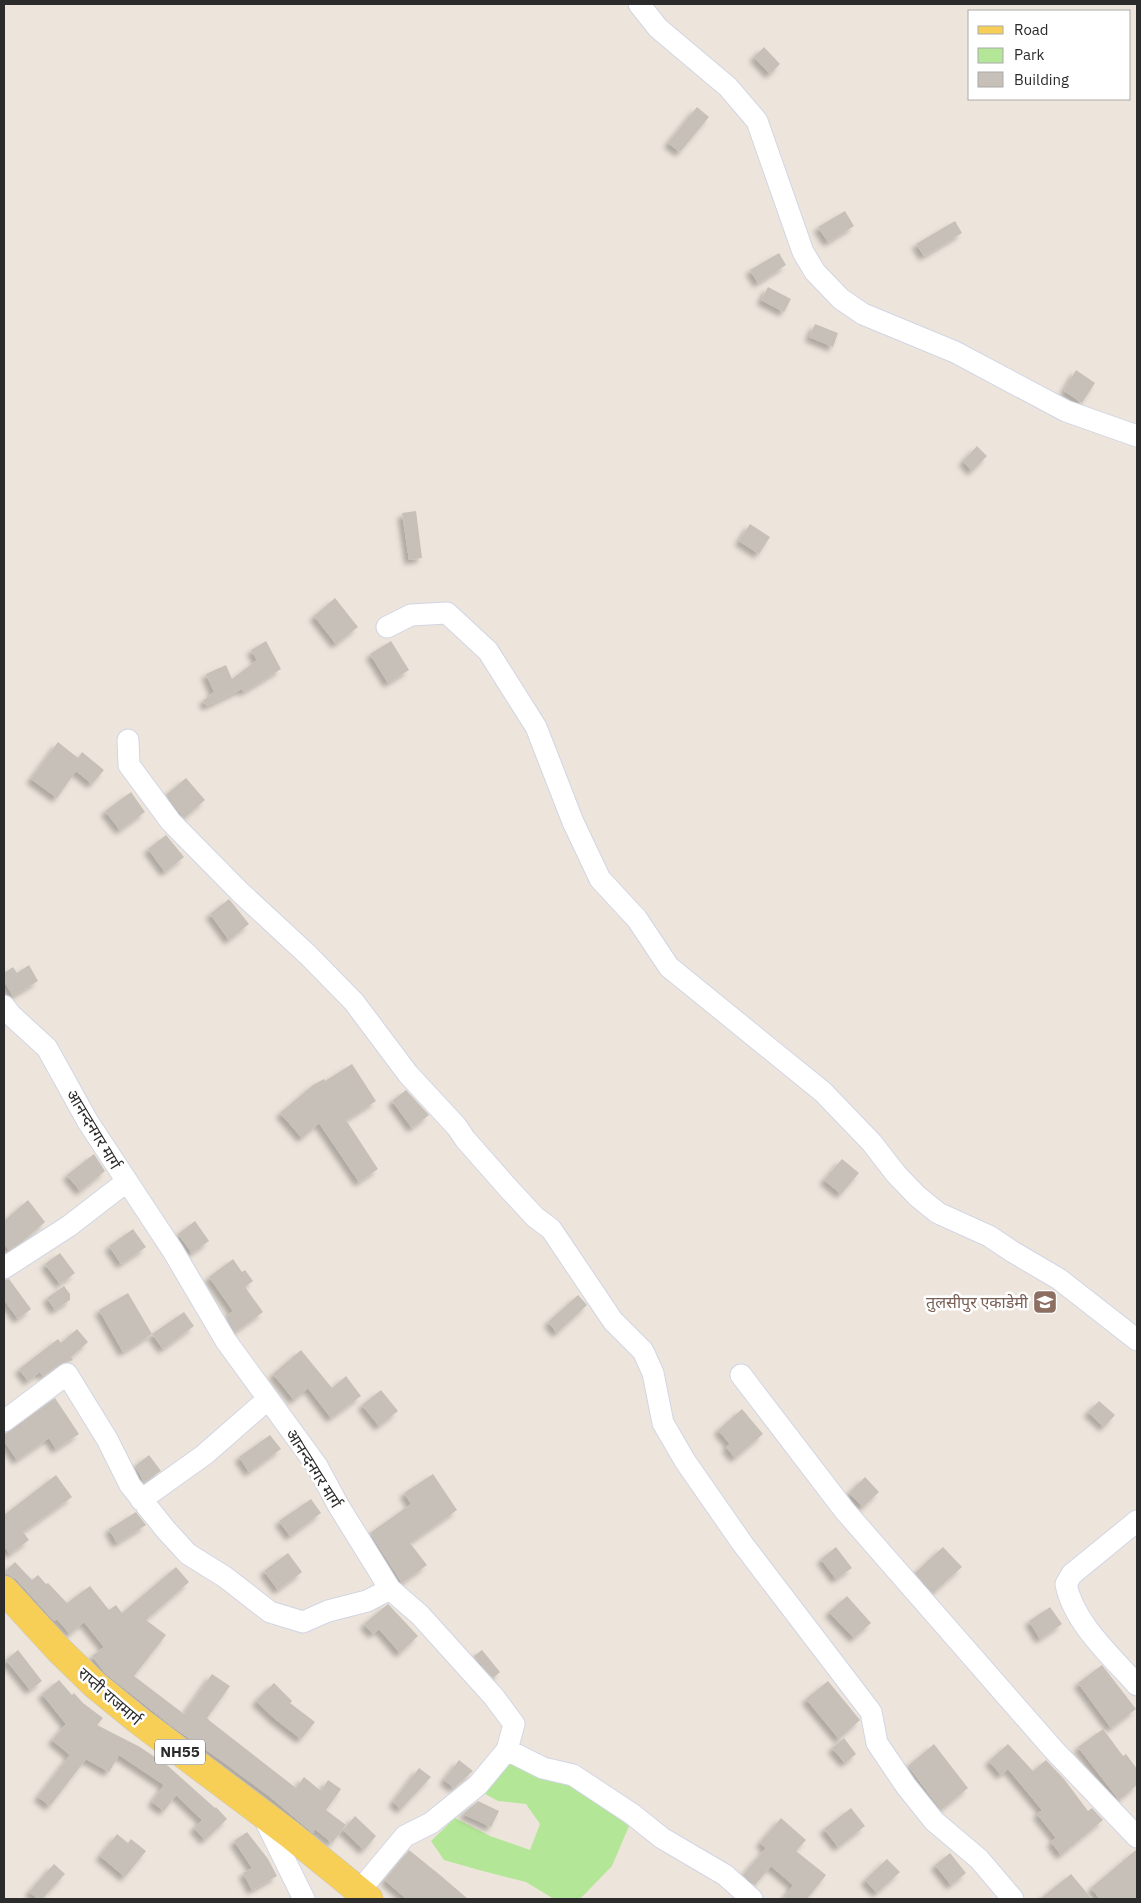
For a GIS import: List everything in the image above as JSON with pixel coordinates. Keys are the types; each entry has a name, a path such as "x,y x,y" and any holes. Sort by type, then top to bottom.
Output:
{"main road":[{"name":"राप्ती राजमार्ग","path":"4,1590 94,1685 262,1813 365,1895"}],"street":[{"path":"639,4 658,28 728,87 757,122 803,252 815,272 840,299 863,314 955,352 1066,411 1137,436"},
{"path":"387,627 411,615 447,612 488,651 536,727 573,822 600,879 637,919 669,967 822,1092 872,1143 896,1174 917,1196 938,1212 989,1236 1059,1279 1137,1340"},
{"path":"128,740 129,765 171,822 241,894 308,955 354,1002 408,1074 457,1127 508,1189 551,1229 613,1321 643,1351 653,1373 662,1423 684,1461 742,1543 871,1712 878,1743 906,1786 934,1821 979,1859 1013,1899"},
{"name":"आनन्दनगर मार्ग","path":"4,1006 11,1015 47,1048 88,1122 173,1251 226,1341 317,1466 343,1513 390,1589 420,1615 494,1697 514,1724 507,1750 478,1785 432,1823 405,1836 365,1895"},
{"path":"4,1268 69,1226 126,1182"},
{"path":"4,1421 67,1374 107,1439 130,1484 166,1530 188,1554 225,1577 270,1612 302,1622 328,1611 367,1601 390,1589"},
{"path":"741,1375 852,1518 1053,1749 1137,1837"},
{"path":"141,1500 204,1455 268,1399"},
{"path":"1137,1521 1072,1574 1066,1584 1078,1616 1137,1685"},
{"path":"507,1750 543,1768 573,1775 632,1814 662,1838 725,1875 752,1899"},
{"path":"262,1813 304,1899"}],"green space":[{"path":"511,1763 577,1787 629,1826 612,1866 580,1899 554,1899 526,1882 444,1860 431,1841 455,1818 490,1836 530,1850 540,1824 526,1804 498,1801 478,1790"}],"building":[{"path":"764,47 780,64 770,74 754,57"},
{"path":"697,107 709,117 680,152 668,143"},
{"path":"845,211 854,226 828,242 818,227"},
{"path":"955,221 962,233 924,256 916,244"},
{"path":"779,253 786,265 758,283 750,270"},
{"path":"768,287 791,299 784,312 761,300"},
{"path":"815,324 838,333 833,347 809,337"},
{"path":"1076,370 1095,383 1082,403 1064,391"},
{"path":"977,446 987,456 972,471 963,461"},
{"path":"416,511 422,558 409,560 402,513"},
{"path":"750,524 770,537 759,554 739,541"},
{"path":"335,598 358,627 336,644 314,616"},
{"path":"266,641 281,669 244,692 242,689 207,706 203,701 214,692 206,674 226,665 232,679 257,660 251,650"},
{"path":"391,641 409,670 388,683 370,654"},
{"path":"58,742 78,758 82,752 104,770 92,784 76,771 57,798 31,779"},
{"path":"186,778 205,800 184,818 166,795"},
{"path":"131,792 145,812 120,830 105,811"},
{"path":"166,835 184,857 165,872 148,849"},
{"path":"229,899 249,924 229,940 210,914"},
{"path":"29,965 38,981 13,996 4,981 4,973 13,967 17,973"},
{"path":"352,1064 376,1101 346,1120 378,1169 359,1182 319,1123 302,1138 280,1113 313,1085 324,1079 325,1081"},
{"path":"406,1090 429,1115 412,1128 392,1101"},
{"path":"94,1154 105,1171 80,1191 67,1175"},
{"path":"842,1159 859,1173 841,1194 824,1180"},
{"path":"28,1200 45,1222 22,1242 9,1250 4,1244 4,1221"},
{"path":"195,1221 209,1241 192,1253 178,1234"},
{"path":"133,1229 146,1247 121,1264 109,1246"},
{"path":"60,1253 75,1273 60,1284 45,1264"},
{"path":"233,1259 242,1272 245,1270 253,1281 245,1287 263,1312 235,1332 226,1317 233,1311 209,1277"},
{"path":"9,1279 31,1309 18,1319 4,1300 4,1280"},
{"path":"64,1286 70,1294 70,1300 55,1310 47,1298"},
{"path":"128,1293 152,1334 123,1352 99,1310"},
{"path":"578,1295 587,1305 557,1333 548,1322"},
{"path":"184,1312 194,1326 163,1349 152,1334"},
{"path":"77,1329 88,1342 71,1357 73,1360 60,1364 43,1376 40,1372 28,1381 19,1369 58,1339 61,1343"},
{"path":"301,1350 332,1388 346,1376 361,1396 331,1418 308,1388 294,1400 273,1374"},
{"path":"381,1390 398,1411 379,1426 362,1405"},
{"path":"55,1398 79,1434 56,1449 49,1438 17,1460 4,1441 4,1435"},
{"path":"1099,1401 1115,1415 1104,1427 1088,1412"},
{"path":"742,1409 763,1434 735,1458 726,1447 730,1444 718,1430"},
{"path":"270,1435 281,1449 249,1472 239,1457"},
{"path":"149,1455 161,1471 144,1482 135,1466"},
{"path":"433,1474 457,1510 410,1543 427,1565 402,1583 370,1533 411,1504 404,1493"},
{"path":"56,1475 72,1497 23,1532 29,1540 10,1554 4,1546 4,1515"},
{"path":"865,1477 879,1492 863,1507 849,1493"},
{"path":"311,1499 321,1513 290,1536 279,1521"},
{"path":"136,1512 146,1525 117,1543 109,1529"},
{"path":"836,1547 852,1568 836,1579 821,1559"},
{"path":"943,1547 962,1567 933,1593 915,1573"},
{"path":"288,1553 302,1572 278,1590 264,1571"},
{"path":"15,1562 32,1580 38,1575 67,1603 90,1586 109,1610 116,1605 122,1613 176,1567 189,1582 146,1620 166,1635 134,1676 184,1714 212,1674 230,1686 207,1718 210,1721 296,1788 304,1777 321,1791 328,1780 341,1789 326,1810 346,1825 332,1843 315,1829 313,1833 269,1796 173,1727 105,1673 92,1656 104,1647 84,1622 70,1634 57,1619 54,1621 16,1579 4,1572"},
{"path":"847,1596 871,1623 854,1638 829,1612"},
{"path":"388,1604 418,1636 400,1653 379,1629 373,1634 364,1624"},
{"path":"1050,1607 1062,1624 1040,1639 1029,1621"},
{"path":"18,1650 42,1681 30,1690 6,1660"},
{"path":"482,1650 500,1672 493,1678 474,1656"},
{"path":"1102,1665 1136,1709 1111,1728 1078,1683"},
{"path":"59,1680 72,1695 74,1693 83,1703 103,1718 97,1725 140,1747 168,1766 216,1807 227,1819 205,1840 194,1828 202,1820 176,1795 164,1811 152,1802 164,1785 119,1755 109,1772 86,1759 50,1806 38,1797 70,1755 52,1740 66,1724 42,1694"},
{"path":"828,1681 860,1720 839,1739 806,1699"},
{"path":"274,1683 292,1701 290,1703 315,1722 301,1739 256,1701"},
{"path":"1103,1729 1123,1756 1126,1754 1137,1769 1137,1785 1119,1800 1078,1747"},
{"path":"844,1738 856,1754 845,1763 832,1748"},
{"path":"934,1744 968,1788 941,1810 908,1766"},
{"path":"1008,1744 1033,1771 1046,1760 1064,1779 1088,1811 1092,1808 1103,1820 1061,1855 1051,1842 1056,1838 1037,1814 1042,1810 1008,1769 1001,1775 989,1761"},
{"path":"459,1760 473,1771 454,1788 444,1780"},
{"path":"419,1768 431,1777 401,1809 393,1802"},
{"path":"478,1801 499,1811 491,1827 463,1814"},
{"path":"851,1808 865,1826 838,1847 824,1829"},
{"path":"355,1816 376,1836 364,1850 343,1830"},
{"path":"781,1818 806,1840 796,1851 826,1875 807,1899 784,1899 793,1885 771,1866 755,1885 743,1875 766,1848 760,1843"},
{"path":"247,1832 268,1859 277,1876 252,1890 243,1873 252,1868 234,1841"},
{"path":"117,1834 128,1843 131,1839 146,1851 125,1877 100,1856"},
{"path":"1137,1849 1137,1899 1100,1899 1091,1888"},
{"path":"409,1850 468,1899 407,1899 397,1891 385,1880"},
{"path":"950,1853 966,1873 951,1885 935,1865"},
{"path":"887,1859 900,1872 877,1893 865,1880"},
{"path":"54,1864 65,1874 42,1899 38,1899 29,1892"},
{"path":"1071,1874 1092,1899 1040,1899"}],"place":[{"name":"तुलसीपुर एकाडेमी","path":"1045,1302"}]}
